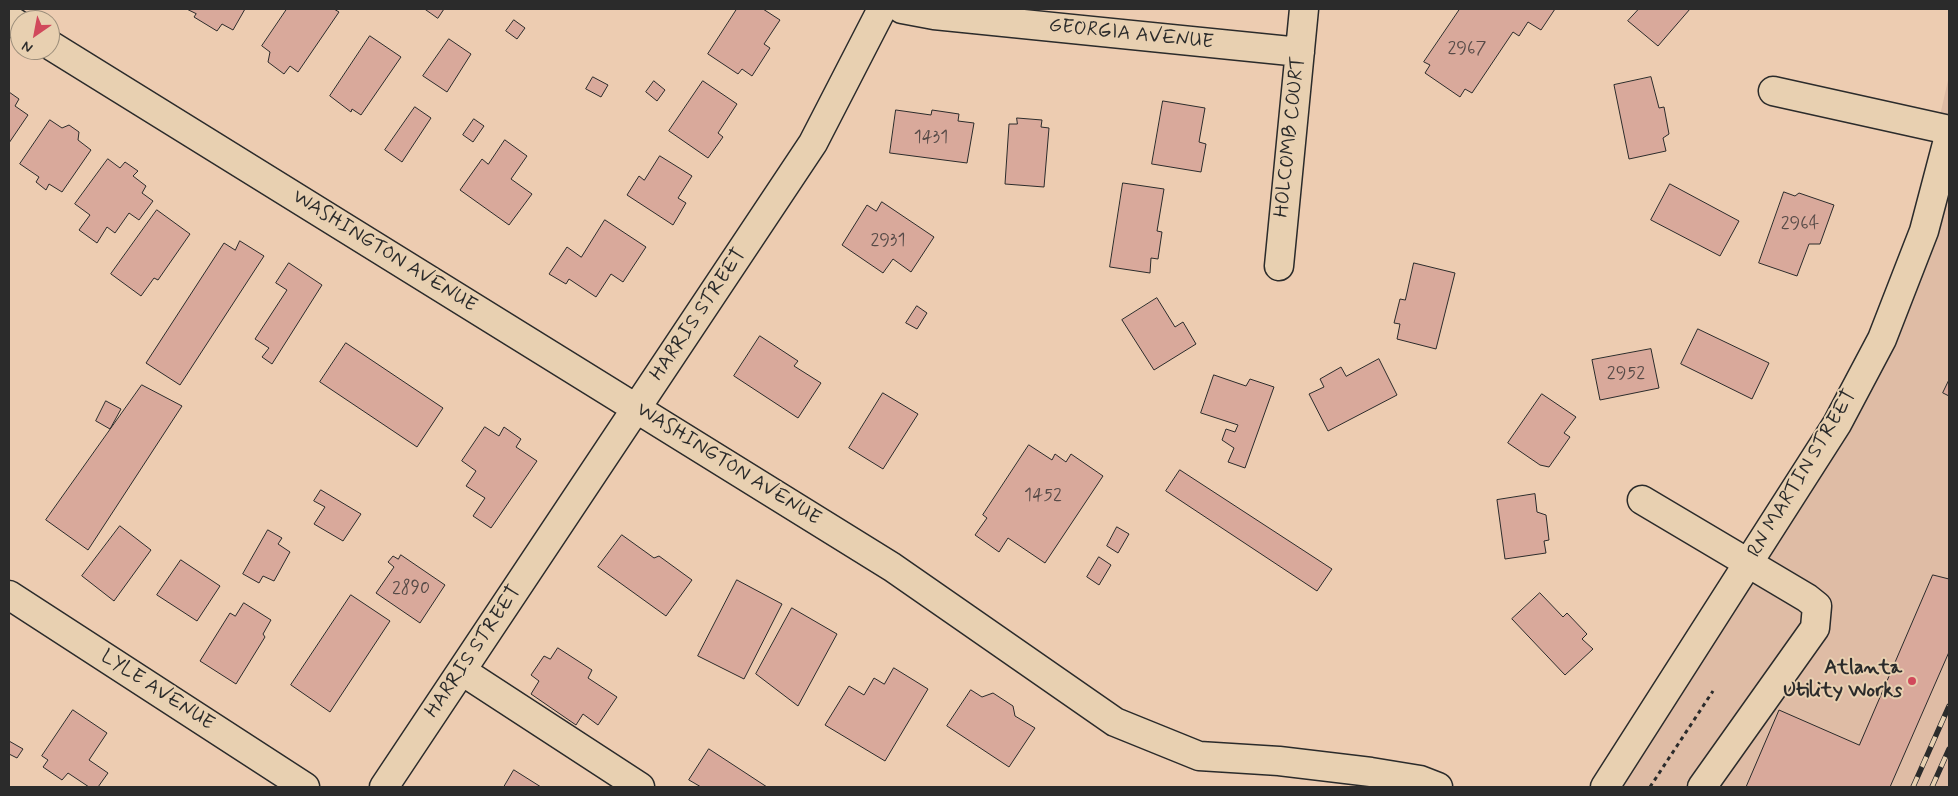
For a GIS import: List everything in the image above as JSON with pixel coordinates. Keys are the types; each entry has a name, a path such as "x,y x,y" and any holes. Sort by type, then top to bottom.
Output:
{"street":[{"name":"HARRIS STREET","path":"384,787 813,143 882,9"},
{"name":"GEORGIA AVENUE","path":"902,9 934,15 1300,52"},
{"name":"HOLCOMB COURT","path":"1278,266 1304,9"},
{"name":"WASHINGTON AVENUE","path":"60,51 892,567 1115,722 1198,756 1279,761 1394,782 1420,780 1438,787"},
{"path":"1774,90 1949,130"},
{"name":"RN MARTIN STREET","path":"1605,787 1837,424 1882,339 1924,231 1949,136"},
{"path":"1642,500 1807,598 1816,606 1815,628 1702,787"},
{"name":"LYLE AVENUE","path":"9,595 306,787"},
{"path":"462,671 640,787"}],"path":[{"path":"1650,787 1713,690"}],"shaded area":[{"path":"1949,76 1949,787 1622,787 1861,376 1916,221"}],"building":[{"path":"187,9 245,9 233,30 222,24 217,31 194,17 196,14"},
{"path":"287,9 334,9 339,12 298,72 290,66 284,74 268,62 270,52 262,46"},
{"path":"425,9 444,9 438,18"},
{"path":"737,9 763,9 780,20 764,44 770,48 752,76 742,69 738,74 708,54"},
{"path":"1460,9 1555,9 1541,30 1528,22 1519,36 1513,32 1472,93 1465,89 1460,97 1425,73 1430,65 1424,62"},
{"path":"1639,9 1690,9 1658,46 1628,21"},
{"path":"514,20 525,28 517,39 506,31"},
{"path":"370,36 401,57 361,115 352,109 351,112 330,96"},
{"path":"449,39 471,54 447,92 423,76"},
{"path":"593,77 608,85 601,97 586,89"},
{"path":"1651,77 1659,108 1664,107 1669,134 1663,138 1666,151 1629,159 1614,85"},
{"path":"654,81 665,90 657,101 646,92"},
{"path":"703,81 737,104 718,133 723,137 708,158 669,131"},
{"path":"9,92 19,99 15,106 28,115 9,143"},
{"path":"1163,101 1205,108 1199,142 1206,144 1201,172 1152,164"},
{"path":"415,107 431,118 402,162 385,150"},
{"path":"896,110 931,115 932,110 959,114 958,121 974,123 967,163 890,153"},
{"path":"1017,118 1042,120 1041,127 1049,128 1044,187 1005,184 1009,124 1017,124"},
{"path":"474,119 484,126 473,142 463,135"},
{"path":"50,120 62,128 69,125 79,132 78,140 91,150 62,192 49,184 46,190 36,182 39,177 20,164"},
{"path":"505,140 527,156 511,179 532,194 509,225 460,190 482,159 488,164"},
{"path":"660,156 692,176 678,198 686,203 673,225 627,195 639,176 644,180"},
{"path":"108,159 120,168 125,162 138,171 133,176 146,186 142,193 153,201 139,220 129,213 115,233 107,227 97,243 79,230 90,215 75,204"},
{"path":"1123,183 1164,189 1157,231 1162,232 1158,259 1151,258 1150,273 1110,267"},
{"path":"1670,184 1739,221 1720,256 1651,220"},
{"path":"1784,192 1795,196 1799,193 1834,205 1820,244 1809,244 1797,276 1759,263"},
{"path":"882,202 934,237 911,272 893,259 883,273 842,245 867,205 876,211"},
{"path":"157,210 190,234 158,280 154,278 141,296 111,274"},
{"path":"605,220 646,247 623,282 611,274 596,297 569,279 566,284 549,274 567,247 581,257"},
{"path":"240,241 264,256 180,385 146,363 224,243 235,250"},
{"path":"289,263 322,285 272,364 262,357 269,348 255,339 287,290 276,283"},
{"path":"1414,263 1455,273 1436,349 1397,339 1400,324 1394,323 1400,299 1405,300"},
{"path":"1157,298 1175,327 1183,322 1196,344 1154,370 1122,320"},
{"path":"917,306 927,313 917,329 906,323"},
{"path":"1698,329 1769,363 1752,399 1681,364"},
{"path":"760,336 798,361 794,366 821,383 798,418 734,376"},
{"path":"346,343 443,408 417,447 320,382"},
{"path":"1651,349 1659,388 1600,400 1592,360"},
{"path":"1379,359 1397,395 1328,431 1309,394 1324,387 1320,379 1341,367 1346,376"},
{"path":"1214,375 1246,386 1250,379 1274,387 1245,468 1228,462 1234,448 1222,440 1226,429 1235,432 1238,425 1201,413"},
{"path":"1949,380 1949,396 1943,393"},
{"path":"142,385 182,406 88,550 46,520"},
{"path":"883,393 918,414 883,469 849,448"},
{"path":"1542,394 1576,417 1564,433 1570,437 1549,467 1540,465 1508,443"},
{"path":"106,401 121,409 110,429 96,421"},
{"path":"485,427 499,436 504,427 521,439 516,447 537,461 491,528 473,516 485,498 466,486 476,471 462,461"},
{"path":"1029,445 1052,460 1055,454 1066,462 1071,454 1103,476 1045,563 1008,538 999,552 975,535 987,518 983,515"},
{"path":"1180,470 1332,569 1317,591 1166,491"},
{"path":"321,490 361,514 343,541 314,524 325,507 314,501"},
{"path":"1535,494 1537,512 1546,515 1549,540 1544,541 1546,553 1505,559 1497,500"},
{"path":"120,526 151,550 114,601 82,576"},
{"path":"1117,527 1129,534 1118,553 1107,546"},
{"path":"268,530 282,538 278,544 290,552 274,581 263,576 259,583 243,574"},
{"path":"622,535 654,558 659,556 692,580 666,616 598,567"},
{"path":"401,555 445,585 420,623 376,593 394,567 388,562 393,556 398,559"},
{"path":"1099,557 1111,565 1099,585 1087,577"},
{"path":"181,560 220,586 197,621 157,595"},
{"name":"Atlanta Utility Works","path":"1933,575 1949,579 1949,652 1890,787 1746,787 1779,710 1859,745"},
{"path":"737,580 782,604 744,679 698,656"},
{"path":"1540,593 1563,617 1567,613 1587,634 1582,639 1593,649 1565,675 1512,619"},
{"path":"351,595 390,621 330,712 291,685"},
{"path":"244,603 271,620 263,634 265,637 236,684 200,661 230,613 235,616"},
{"path":"792,608 837,634 798,706 756,674"},
{"path":"558,648 592,670 588,678 617,697 598,725 583,714 576,725 531,694 539,681 531,675 544,656 550,659"},
{"path":"894,668 928,689 885,761 825,725 849,686 864,695 874,678 884,684"},
{"path":"971,690 982,697 993,693 1013,706 1015,716 1035,728 1009,767 947,726"},
{"path":"73,710 107,733 89,760 108,773 98,787 89,787 68,773 62,780 43,767 48,760 42,756"},
{"path":"9,741 23,749 17,758 9,754"},
{"path":"709,749 767,787 701,787 689,780"},
{"path":"514,770 541,787 504,787"}],"railway":[{"path":"1913,787 1949,706"},
{"path":"1932,787 1949,749"}],"place":[{"name":"Atlanta Utility Works","path":"1912,681"}]}
